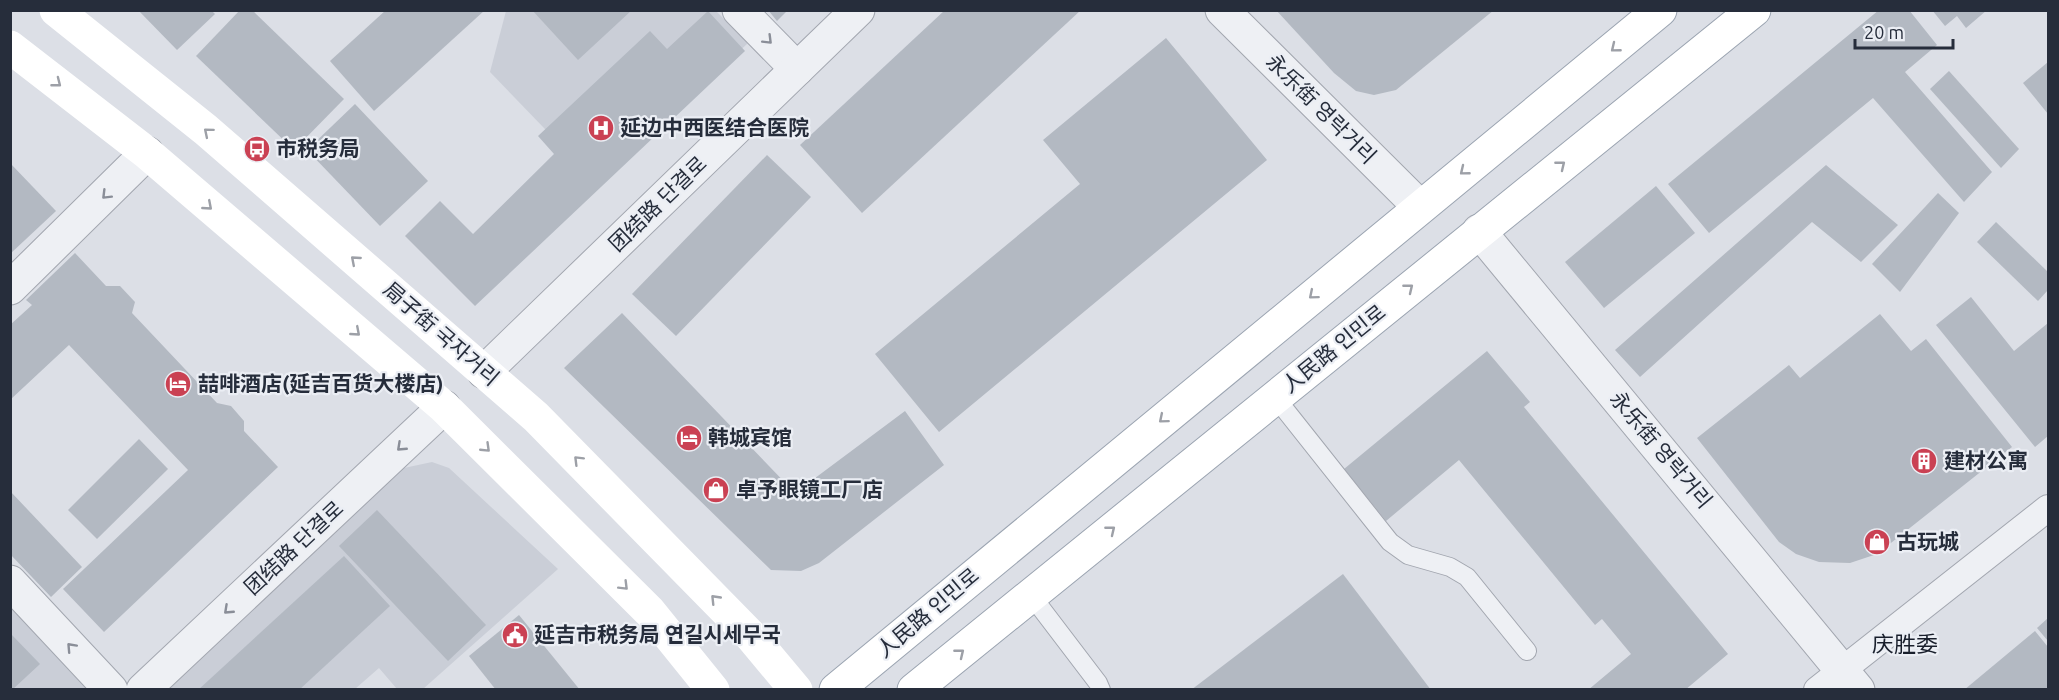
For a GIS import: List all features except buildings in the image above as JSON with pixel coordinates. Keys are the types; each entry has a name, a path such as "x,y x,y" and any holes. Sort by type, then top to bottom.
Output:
{"main road":[{"name":"局子街 국자거리","path":"56,10 206,130 536,417 710,593 750,635 796,690"},
{"name":"人民路 인민로","path":"836,690 1660,10"},
{"name":"人民路 인민로","path":"914,690 1754,10"},
{"path":"10,47 147,153 444,407 650,612 713,690"}],"street":[{"path":"739,10 797,69"},
{"name":"团结路 단결로","path":"484,372 858,10"},
{"name":"永乐街 영락거리","path":"1222,10 1420,207"},
{"path":"10,288 147,153"},
{"name":"永乐街 영락거리","path":"1479,231 1850,680"},
{"name":"团结路 단결로","path":"144,690 444,407"},
{"path":"1817,690 1850,680 2049,508"},
{"path":"10,582 111,690"}],"lane":[{"path":"1275,397 1390,542 1408,555 1450,567 1467,577 1527,651"},
{"path":"1031,595 1101,690"}],"shaded area":[{"name":"延边中西医结合医院","path":"506,11 716,11 748,43 599,185 490,72"},
{"path":"432,462 449,468 558,569 423,689 397,689 379,668 355,689 164,690 392,478 404,468"},
{"path":"11,596 100,689 11,689"}],"place":[{"name":"延边中西医结合医院","path":"601,128"},
{"name":"市税务局","path":"257,149"},
{"name":"喆啡酒店(延吉百货大楼店)","path":"178,384"},
{"name":"韩城宾馆","path":"689,438"},
{"name":"建材公寓","path":"1924,461"},
{"name":"卓予眼镜工厂店","path":"716,490"},
{"name":"古玩城","path":"1877,542"},
{"name":"延吉市税务局 연길시세무국","path":"515,635"}],"district":[{"name":"庆胜委","path":"1905,644"}]}
